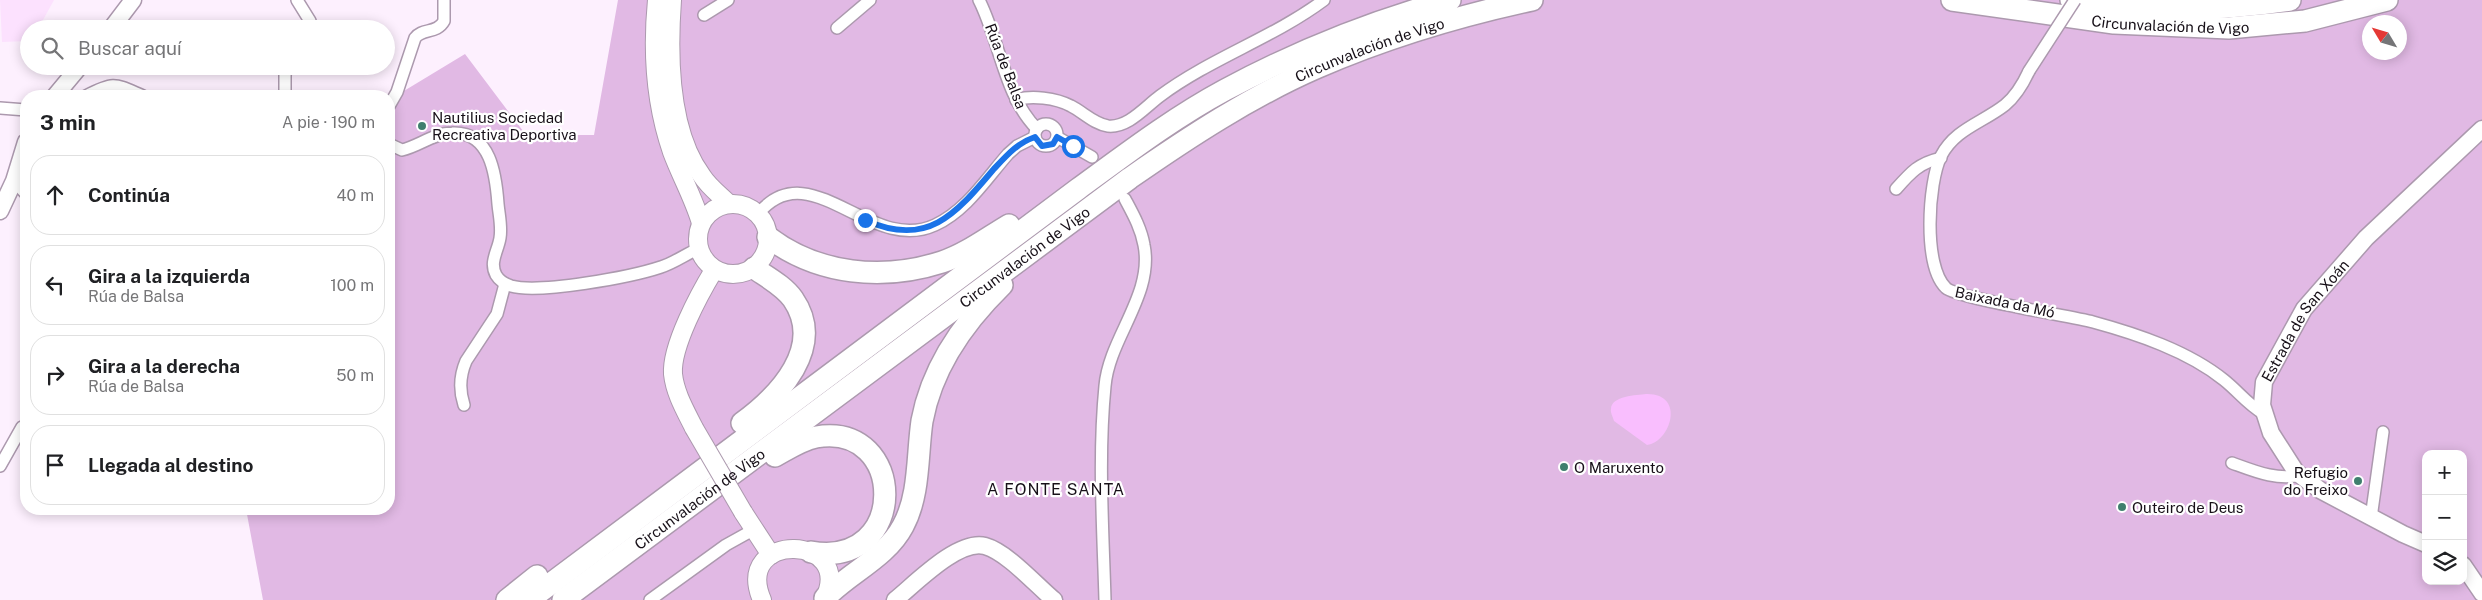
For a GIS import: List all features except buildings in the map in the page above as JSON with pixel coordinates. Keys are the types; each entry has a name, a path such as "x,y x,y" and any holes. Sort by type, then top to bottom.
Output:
{"highway":[{"name":"Circunvalación de Vigo","path":"529,600 1156,133 1225,90 1321,45 1396,16 1450,0"},
{"name":"Circunvalación de Vigo","path":"563,600 1028,253 1167,152 1260,96 1315,68 1435,24 1532,0"},
{"name":"Circunvalación de Vigo","path":"1952,0 2114,22 2229,28 2305,21 2387,0"},
{"name":"Circunvalación de Vigo","path":"2071,0 2125,6 2179,7 2242,6 2290,0"},
{"path":"768,237 786,250 808,260 849,271 871,273 918,268 943,261 971,249 1021,218 1114,152 1135,139 1156,133"},
{"path":"825,599 839,584 891,544 904,525 915,482 922,421 936,373 962,330 1014,273 1028,253"},
{"path":"507,600 755,414 786,382 794,370 802,350 804,334 802,319 790,295 754,268"},
{"path":"634,547 664,535 798,442 828,436 848,439 869,452 880,468 886,488 883,513 872,534 851,549 825,554 811,552"}],"main road":[{"path":"657,0 654,48 662,119 672,152 701,223"},
{"path":"672,0 670,56 675,103 683,136 693,162 702,177 729,204"},
{"path":"729,204 746,206 758,214 767,228 768,237 767,249 762,259 754,268 734,275 714,270 707,264 698,249 698,231 701,223 712,210 729,204"},
{"path":"714,270 684,331 675,357 673,372 676,390 694,428 753,530 771,555"},
{"path":"762,600 758,579 762,566 771,555 786,548 794,547 811,552 826,568 829,583 825,599"}],"street":[{"path":"118,20 132,0"},
{"path":"298,0 308,16 308,20"},
{"path":"395,96 415,38 422,32 437,29 444,21 444,0"},
{"path":"704,15 728,0"},
{"path":"837,28 870,0"},
{"name":"Rúa de Balsa","path":"979,0 992,30 1016,100 1036,133"},
{"path":"1016,100 1026,97 1060,101 1097,122 1108,126 1121,124 1178,83 1270,34 1324,0"},
{"name":"Baixada da Mó","path":"2075,0 2011,99 1959,133 1949,142 1941,158 1931,190 1930,227 1939,277 1949,290 1958,295 2055,313 2141,337 2191,360 2224,380 2242,399 2264,414"},
{"path":"60,90 72,75"},
{"path":"285,75 285,90"},
{"path":"100,90 112,85 122,90"},
{"path":"0,108 20,110"},
{"path":"758,214 780,195 802,192 822,198 885,228 917,231 934,226 950,217 1008,154 1036,133 1043,124 1052,126 1057,137 1053,144 1046,147 1038,144 1036,133"},
{"name":"Estrada de San Xoán","path":"2422,542 2371,518 2320,490 2301,475 2286,459 2271,434 2262,405 2264,382 2304,309 2366,238 2482,129"},
{"path":"395,147 402,150 454,132 471,137 484,148 496,176 501,230 494,268 498,277 505,284 516,287 558,286 620,278 666,265 698,249"},
{"path":"1057,137 1092,158"},
{"path":"1896,189 1909,174 1925,161 1941,158"},
{"path":"0,211 14,181 20,162"},
{"path":"14,181 20,188"},
{"path":"1105,600 1100,497 1105,386 1114,350 1140,287 1145,261 1145,246 1139,227 1125,199"},
{"path":"464,404 461,393 462,370 497,314 505,284"},
{"path":"0,466 20,431"},
{"path":"2371,518 2383,432"},
{"path":"2232,463 2255,472 2281,477 2301,475"},
{"path":"650,600 726,545 753,530"},
{"path":"895,600 958,550 979,545 986,546 1003,556 1054,600"},
{"path":"2467,571 2482,594"}],"shaded area":[{"path":"0,0 54,0 43,20 20,20 20,41 2,42"},
{"path":"618,0 2482,0 2482,600 263,600 247,515 395,515 395,96 465,54 526,135 594,135"},
{"path":"1646,394 1659,396 1666,401 1670,409 1668,427 1663,436 1647,445 1614,421 1611,413 1612,405 1615,401"}],"place":[{"name":"Nautilius Sociedad Recreativa Deportiva","path":"422,126"},
{"name":"O Maruxento","path":"1564,467"},
{"name":"Refugio do Freixo","path":"2358,481"},
{"name":"Outeiro de Deus","path":"2122,507"}],"district":[{"name":"A FONTE SANTA","path":"1056,489"}],"route":[{"path":"865,220 885,228 898,230 917,231 934,226 950,217 963,206 1008,154 1029,139 1035,137 1038,144 1046,147 1053,144 1057,137 1073,146"}]}
